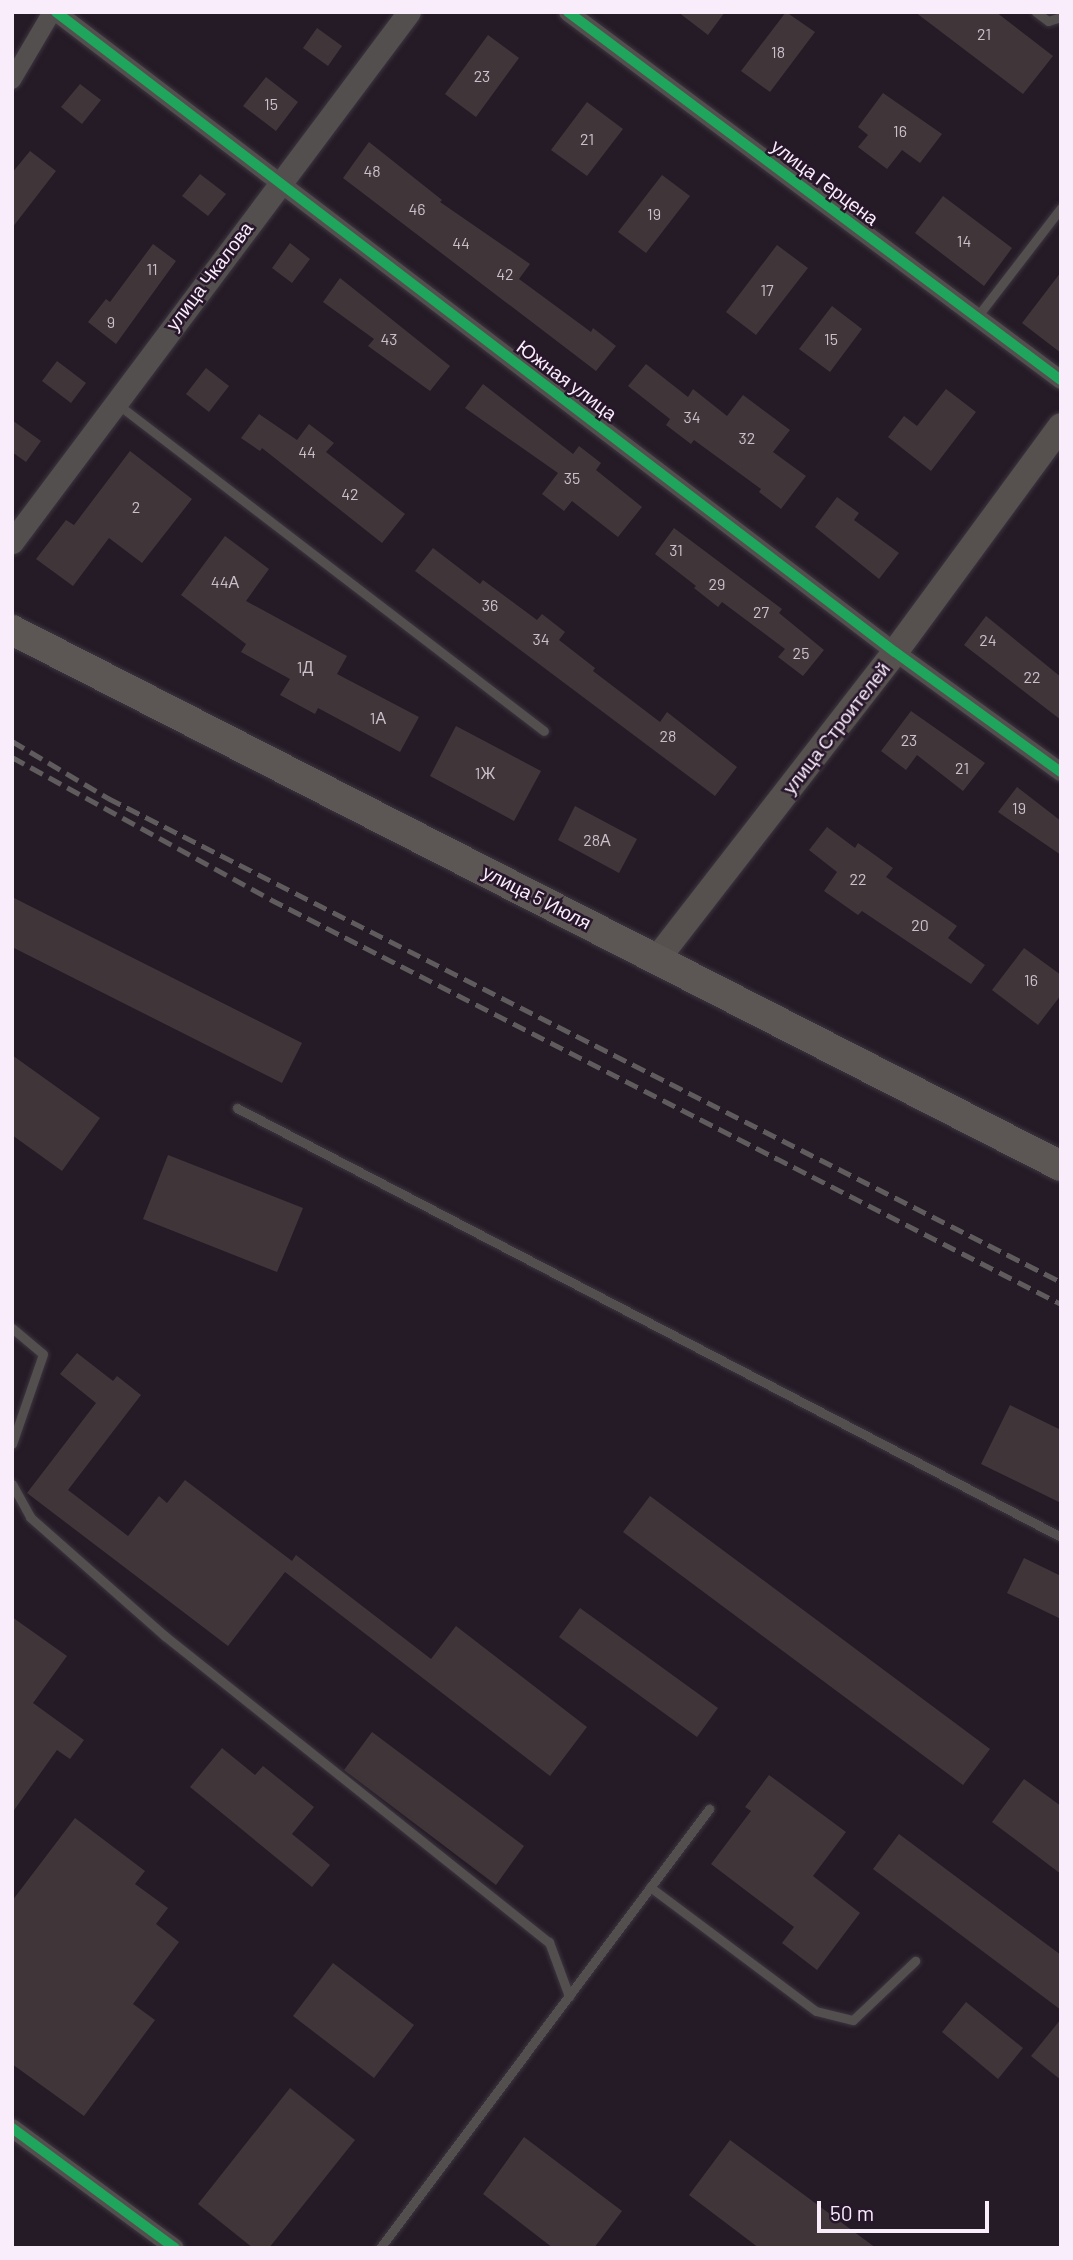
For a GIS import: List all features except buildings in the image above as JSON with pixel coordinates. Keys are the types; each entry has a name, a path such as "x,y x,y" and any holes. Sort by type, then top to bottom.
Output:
{"highway":[{"name":"улица 5 Июля","path":"12,630 1061,1166"}],"main road":[{"name":"улица Строителей","path":"657,958 895,652 1061,426"}],"street":[{"path":"12,80 54,12"},
{"name":"Южная улица","path":"54,12 895,652 1061,772"},
{"name":"улица Чкалова","path":"12,542 409,12"},
{"name":"улица Герцена","path":"568,12 1061,380"},
{"path":"12,2128 175,2248"}],"lane":[{"path":"1036,12 1048,21 1061,17"},
{"path":"977,317 1061,208"},
{"path":"115,402 544,732"},
{"path":"237,1108 1061,1537"},
{"path":"12,1328 43,1354 12,1444"},
{"path":"12,1484 30,1517 165,1636 549,1941 569,1996"},
{"path":"380,2248 709,1809"},
{"path":"650,1887 816,2011 853,2020 915,1961"}],"railway":[{"path":"12,741 108,798 1061,1282"},
{"path":"12,757 270,899 1061,1304"}],"cycle path":[{"path":"56,12 895,652 1061,772"},
{"path":"568,12 1061,380"},
{"path":"12,2128 175,2248"}]}
